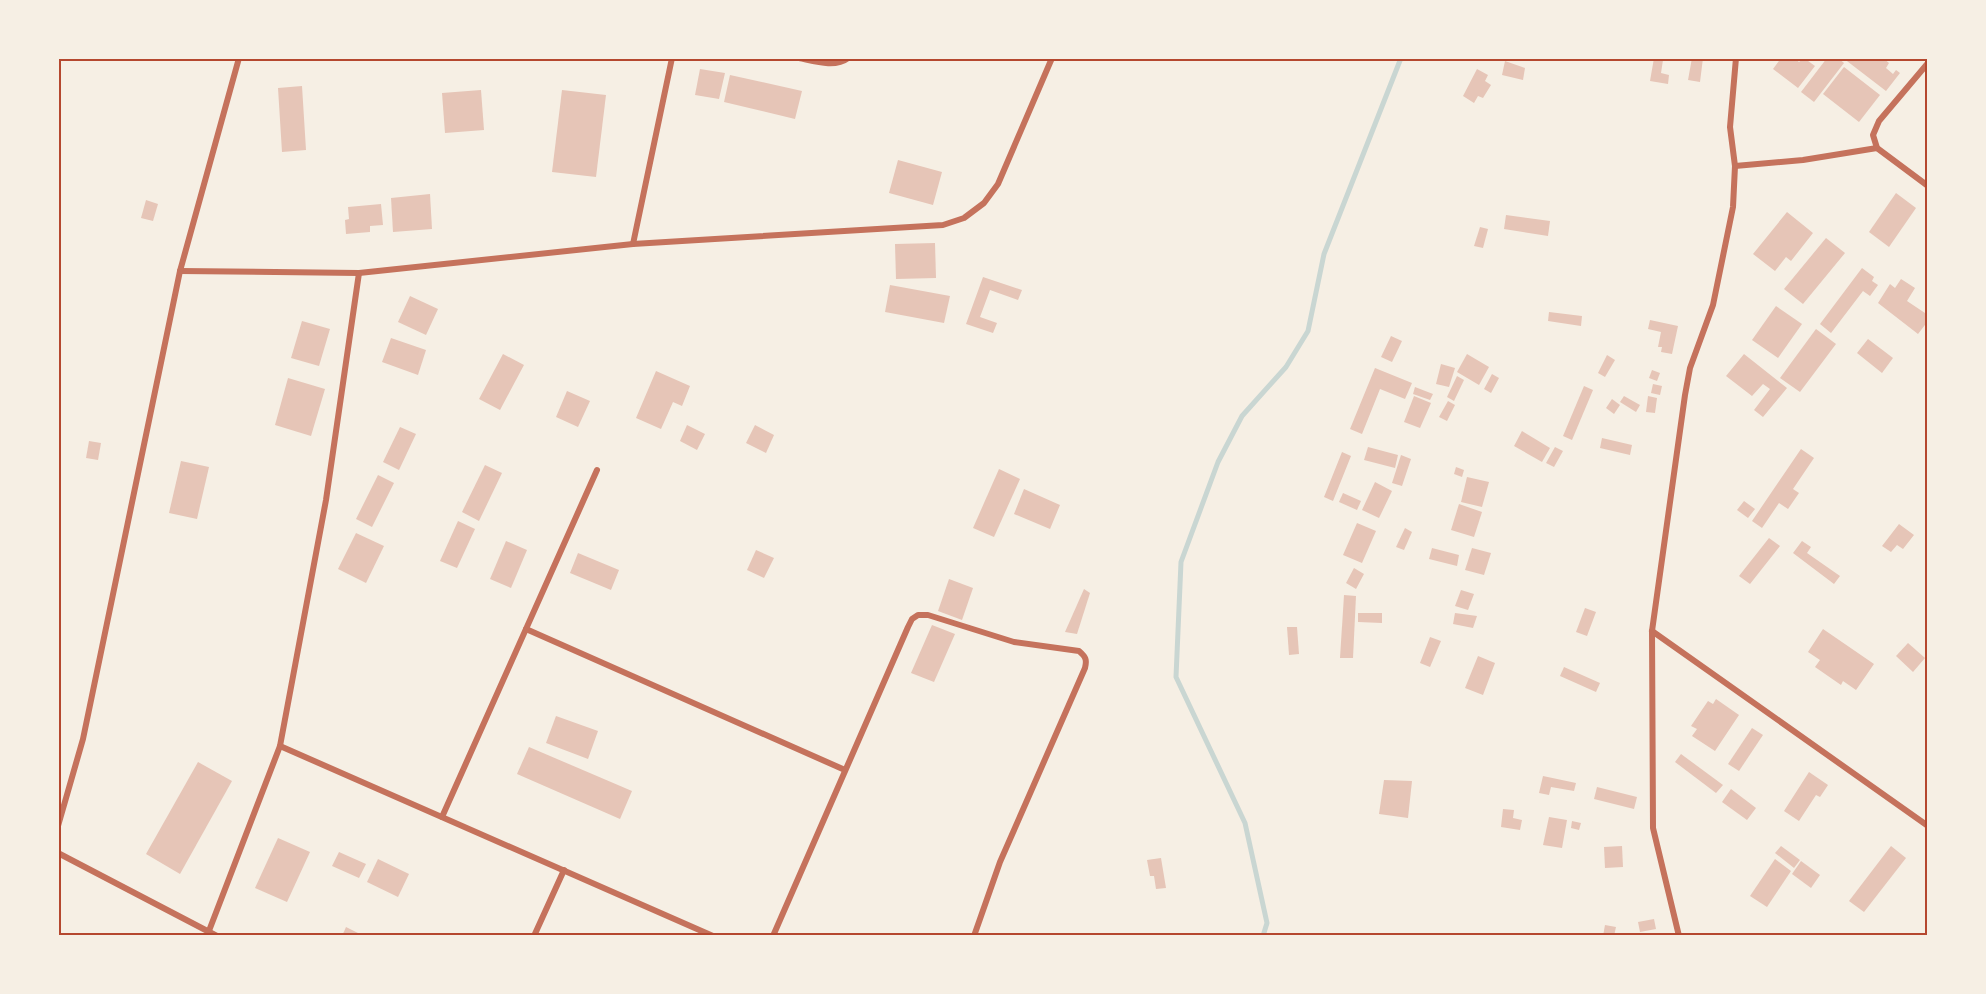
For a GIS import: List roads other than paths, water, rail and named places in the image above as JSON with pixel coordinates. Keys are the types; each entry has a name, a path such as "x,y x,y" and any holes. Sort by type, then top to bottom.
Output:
{"street":[{"path":"58,826 83,739 180,271 239,58"},
{"path":"633,244 672,58"},
{"path":"800,58 834,63 843,62 848,58"},
{"path":"180,271 359,273 633,244 943,225 964,218 984,204 998,184 1052,58"},
{"path":"1679,936 1653,828 1652,631 1684,395 1690,368 1720,281 1733,207 1735,166 1730,127 1736,58"},
{"path":"1928,63 1879,121 1873,135 1877,148 1928,186"},
{"path":"1735,166 1803,160 1877,148"},
{"path":"208,934 280,746 326,500 359,273"},
{"path":"442,817 597,470"},
{"path":"772,936 908,627 912,619 918,615 928,615 1014,642 1079,651 1087,661 1000,862 974,936"},
{"path":"526,629 845,770"},
{"path":"1652,631 1928,826"},
{"path":"280,746 713,936"},
{"path":"58,853 208,934 218,936"},
{"path":"534,936 564,870"}],"waterway":[{"path":"1263,936 1267,923 1245,823 1176,677 1181,562 1218,462 1242,416 1286,367 1308,331 1324,254 1401,58"}]}
